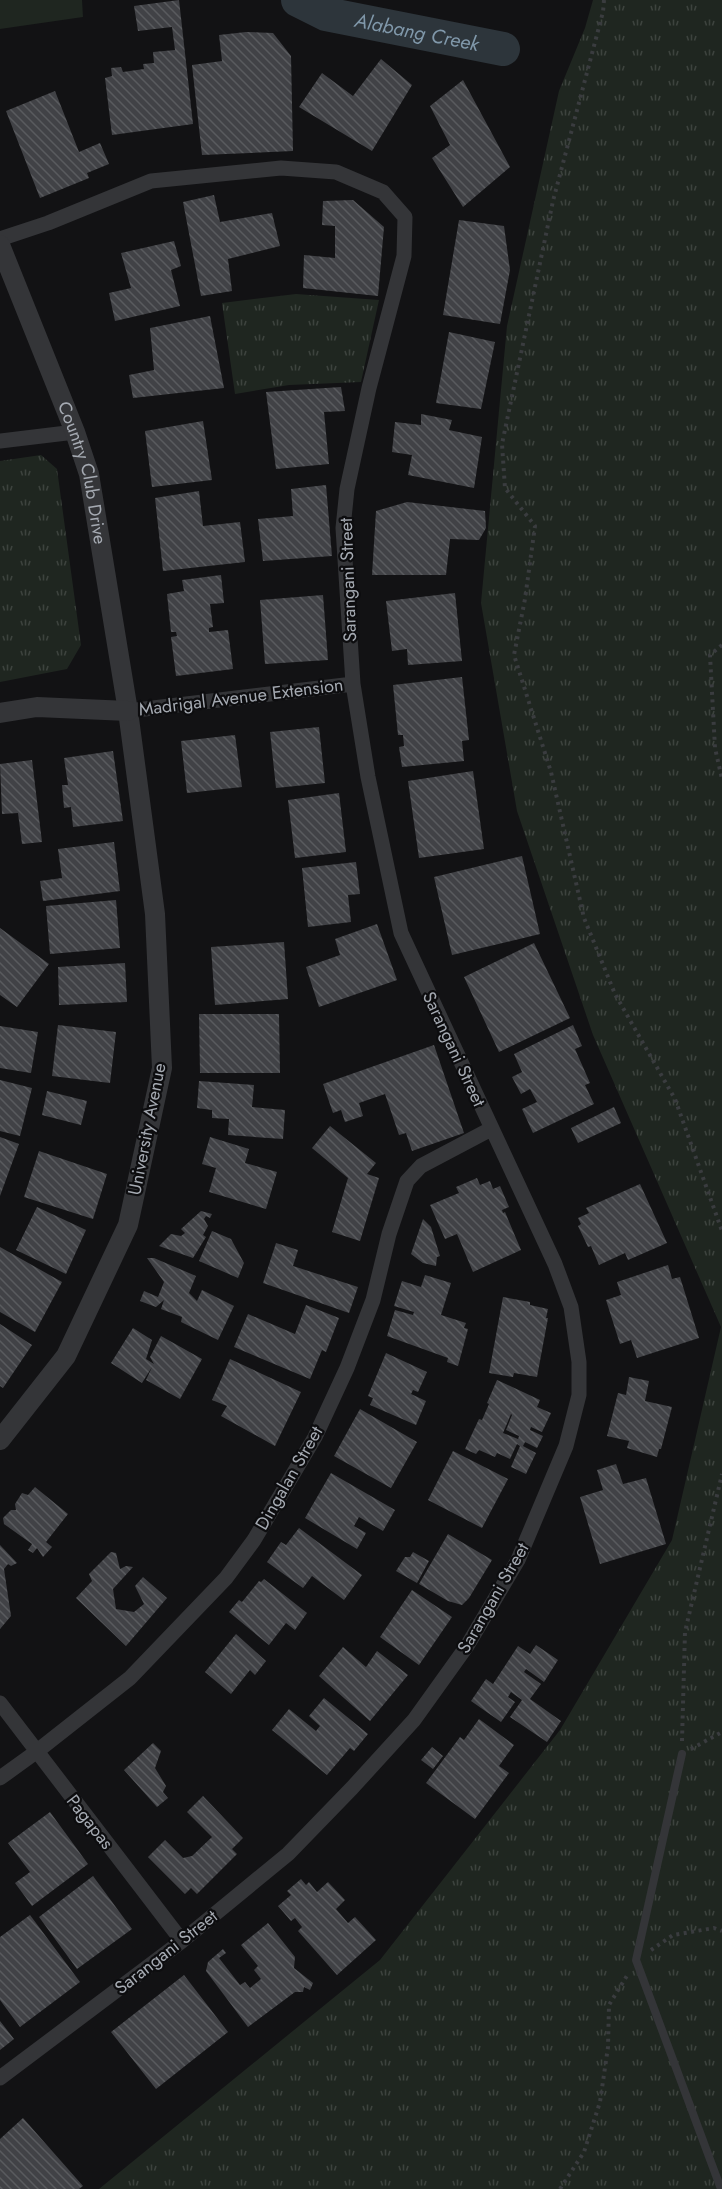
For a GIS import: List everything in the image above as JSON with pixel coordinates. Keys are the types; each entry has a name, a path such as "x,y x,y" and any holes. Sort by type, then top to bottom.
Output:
{"street":[{"name":"Sarangani Street","path":"0,239 48,224 151,181 281,168 336,172 383,192 405,217 404,256 369,388 347,489 343,528 353,684 368,777 401,933 555,1264 571,1307 579,1362 579,1395 566,1446 518,1560 467,1646 414,1720 288,1854 182,1941 0,2078"},
{"name":"Country Club Drive","path":"0,245 75,432 89,474 128,711"},
{"path":"0,441 75,432"},
{"name":"Madrigal Avenue Extension","path":"128,711 353,684"},
{"path":"0,713 37,707 128,711"},
{"name":"University Avenue","path":"0,1440 66,1356 128,1225 162,1068 155,914 128,711"},
{"name":"Dingalan Street","path":"0,1778 130,1678 226,1578 254,1540 315,1437 347,1368 373,1300 389,1234 407,1181 421,1166 491,1129"},
{"name":"Pagapas","path":"0,1703 182,1941"}],"lane":[{"path":"682,1754 636,1959 721,2189"}],"path":[{"path":"604,0 603,12 553,201 502,444 505,488 535,526 525,599 514,655 551,772 584,918 615,994 675,1099 722,1231"},
{"path":"722,645 710,655 715,748 722,779"},
{"path":"682,1754 685,1632 722,1474"},
{"path":"682,1754 722,1732"},
{"path":"560,2189 584,2152 600,2102 608,2047 609,2005 636,1959 674,1935 714,1928 722,1930"}],"green space":[{"path":"0,0 82,0 83,17 0,29"},
{"path":"593,0 722,0 722,2189 99,2189 380,1960 560,1730 672,1540 721,1327 593,1035 517,811 481,603 507,326 559,91 585,28"},
{"path":"296,294 379,300 361,382 289,385 235,394 222,303"},
{"path":"41,455 57,469 81,645 67,669 0,682 0,461"}],"building":[{"path":"179,0 193,124 112,135 105,78 112,76 111,68 121,67 123,72 144,69 143,64 154,63 153,52 175,50 172,27 138,31 134,6"},
{"path":"246,32 273,33 291,56 293,151 202,155 192,65 222,61 219,35"},
{"path":"381,59 412,85 372,151 299,107 322,73 353,96"},
{"path":"463,80 510,167 463,207 432,158 450,145 430,106"},
{"path":"55,91 79,152 100,143 109,164 87,173 89,178 40,198 6,111"},
{"path":"214,195 220,222 272,213 280,246 228,259 232,291 201,296 183,202"},
{"path":"353,200 384,227 378,296 303,288 304,255 335,258 335,226 322,225 323,201"},
{"path":"459,220 504,226 510,270 500,324 443,315"},
{"path":"174,241 181,266 171,270 180,306 115,321 109,293 131,288 121,253"},
{"path":"210,316 224,388 133,398 129,375 154,370 150,328"},
{"path":"449,332 495,342 481,409 436,403"},
{"path":"341,387 345,411 324,412 329,464 276,469 266,392"},
{"path":"421,414 452,420 449,430 482,437 474,488 408,475 412,455 392,452 395,422 421,425"},
{"path":"203,421 212,480 152,487 145,431"},
{"path":"326,485 332,556 263,561 258,519 293,516 291,489"},
{"path":"199,491 203,526 240,522 245,562 163,571 155,498"},
{"path":"407,502 485,511 486,528 479,540 450,539 446,575 372,575 376,511"},
{"path":"221,575 224,603 210,604 213,627 209,628 209,632 228,630 233,669 176,676 171,637 177,636 176,632 171,632 167,594 184,591 182,580"},
{"path":"455,593 462,661 408,665 407,649 392,651 386,601"},
{"path":"323,595 328,660 265,664 260,600"},
{"path":"462,677 469,740 462,741 464,761 402,767 399,747 404,746 403,735 398,735 393,685"},
{"path":"319,727 325,783 276,788 270,732"},
{"path":"235,735 242,787 187,793 181,741"},
{"path":"113,751 123,821 73,827 71,807 64,808 62,785 68,785 64,758"},
{"path":"32,760 42,842 22,844 18,813 2,814 0,764"},
{"path":"473,771 484,849 419,858 408,781"},
{"path":"339,793 346,852 295,858 288,800"},
{"path":"114,842 120,891 43,901 40,881 62,878 58,849"},
{"path":"522,856 540,934 452,955 434,877"},
{"path":"356,862 360,894 348,895 351,922 308,927 302,868"},
{"path":"116,900 120,948 50,954 46,906"},
{"path":"377,924 397,980 319,1007 306,967 340,955 335,939"},
{"path":"0,928 49,964 17,1007 0,995"},
{"path":"284,942 288,999 215,1005 211,947"},
{"path":"534,943 570,1018 499,1052 464,977"},
{"path":"125,963 127,1002 59,1005 58,967"},
{"path":"199,1014 279,1014 280,1073 200,1073"},
{"path":"58,1025 116,1032 110,1083 52,1076"},
{"path":"573,1025 582,1046 575,1049 590,1083 585,1085 594,1104 533,1133 522,1109 537,1102 530,1089 521,1094 512,1077 522,1072 514,1054"},
{"path":"0,1026 38,1032 31,1073 0,1068"},
{"path":"434,1045 464,1133 412,1151 406,1133 399,1135 385,1094 359,1103 363,1116 345,1122 341,1110 333,1113 323,1084"},
{"path":"0,1080 32,1088 20,1136 0,1131"},
{"path":"199,1081 254,1085 252,1107 285,1110 283,1139 228,1135 229,1119 212,1118 212,1110 197,1108"},
{"path":"47,1091 87,1101 81,1125 42,1115"},
{"path":"614,1107 621,1123 578,1143 571,1128"},
{"path":"330,1126 376,1163 367,1174 379,1178 360,1241 332,1232 348,1178 312,1148"},
{"path":"0,1137 19,1144 0,1196"},
{"path":"210,1137 249,1149 245,1163 277,1172 266,1209 209,1192 216,1168 202,1164"},
{"path":"39,1151 107,1174 93,1219 24,1197"},
{"path":"477,1178 480,1185 490,1181 493,1189 500,1186 509,1207 502,1210 503,1213 505,1212 521,1250 473,1272 457,1234 445,1239 430,1205 459,1193 456,1187"},
{"path":"640,1184 667,1243 628,1260 625,1253 599,1265 591,1246 588,1247 578,1226 581,1224 578,1218 589,1213 586,1208"},
{"path":"37,1207 86,1230 66,1274 16,1250"},
{"path":"201,1211 212,1214 210,1218 206,1216 204,1219 208,1226 203,1235 206,1237 193,1258 159,1246 171,1234 181,1236 185,1233 181,1229"},
{"path":"423,1219 431,1227 440,1256 437,1257 436,1266 423,1263 411,1254"},
{"path":"212,1231 231,1239 244,1263 238,1278 199,1261"},
{"path":"276,1243 298,1250 293,1266 358,1287 349,1313 263,1283"},
{"path":"0,1247 62,1282 35,1332 0,1312"},
{"path":"147,1258 154,1258 196,1276 189,1293 197,1301 202,1290 234,1306 218,1340 181,1322 182,1317 161,1309 164,1300 156,1307 140,1301 144,1291 158,1297 164,1282"},
{"path":"668,1265 672,1279 680,1277 699,1338 637,1358 631,1340 620,1344 606,1300 621,1295 617,1282"},
{"path":"425,1275 451,1283 441,1315 466,1323 464,1328 468,1329 458,1366 447,1362 448,1358 387,1336 395,1310 413,1315 414,1312 394,1306 402,1281 421,1287"},
{"path":"503,1297 530,1302 530,1305 548,1309 537,1377 514,1373 513,1377 489,1373"},
{"path":"306,1305 339,1318 326,1352 322,1350 310,1379 234,1347 248,1314 295,1334"},
{"path":"0,1324 32,1345 3,1388 0,1386"},
{"path":"133,1328 152,1340 146,1359 154,1364 150,1357 161,1336 202,1359 180,1399 146,1380 152,1367 142,1383 111,1363"},
{"path":"386,1353 427,1372 418,1392 413,1390 411,1394 426,1401 416,1425 370,1405 373,1398 368,1396"},
{"path":"230,1359 301,1392 275,1446 221,1416 227,1406 212,1400"},
{"path":"629,1377 649,1381 645,1401 672,1407 657,1457 627,1448 629,1441 607,1436 618,1393 626,1395"},
{"path":"497,1380 540,1400 537,1407 551,1413 542,1432 531,1427 530,1430 543,1436 537,1448 525,1442 523,1446 536,1453 526,1474 511,1467 520,1446 517,1444 510,1459 497,1453 495,1457 479,1450 476,1454 465,1449 479,1419 482,1420 489,1404 487,1403","holes":["512,1415 506,1430 519,1436 518,1439 503,1433"]},
{"path":"360,1409 417,1442 391,1488 334,1456"},
{"path":"453,1451 508,1479 482,1528 428,1500"},
{"path":"616,1464 623,1484 646,1478 666,1544 600,1564 580,1497 603,1490 597,1470"},
{"path":"331,1473 395,1510 383,1531 359,1517 354,1526 366,1533 357,1549 305,1518"},
{"path":"35,1487 68,1514 46,1542 52,1547 43,1557 37,1548 33,1553 28,1550 32,1544 4,1524 3,1518 11,1510 16,1510 15,1504 22,1493 28,1495"},
{"path":"299,1528 362,1575 344,1600 312,1576 303,1588 267,1562 281,1542 286,1545"},
{"path":"448,1534 492,1560 469,1598 462,1605 448,1601 419,1584"},
{"path":"0,1545 17,1563 11,1566 8,1564 4,1569 11,1616 0,1629"},
{"path":"111,1552 116,1553 120,1569 126,1566 133,1567 113,1589 116,1609 134,1612 144,1604 135,1586 143,1577 167,1598 126,1646 76,1598 92,1581 89,1574"},
{"path":"413,1552 429,1561 417,1583 396,1571 405,1557 410,1557"},
{"path":"264,1579 307,1613 295,1630 286,1623 269,1645 229,1612 239,1600 242,1602 259,1581"},
{"path":"412,1590 452,1617 419,1665 380,1637"},
{"path":"236,1634 266,1661 255,1675 250,1670 231,1694 205,1672"},
{"path":"536,1645 558,1660 544,1682 526,1669 524,1672 541,1684 530,1699 561,1721 547,1742 510,1717 522,1700 511,1692 508,1697 515,1702 501,1722 471,1701 486,1679 493,1684 518,1646 530,1654"},
{"path":"343,1647 366,1667 377,1651 408,1675 370,1721 319,1676"},
{"path":"324,1698 368,1734 354,1751 350,1748 327,1775 272,1730 289,1709 316,1731 320,1726 309,1716"},
{"path":"479,1719 514,1745 499,1766 509,1773 475,1819 426,1783 460,1737 464,1740"},
{"path":"153,1743 161,1751 155,1768 166,1786 163,1792 168,1798 157,1807 124,1770"},
{"path":"432,1747 443,1756 433,1769 421,1760"},
{"path":"203,1796 243,1838 232,1849 237,1854 197,1894 191,1888 185,1894 148,1857 165,1840 183,1858 192,1856 212,1837 187,1812"},
{"path":"50,1812 88,1864 32,1906 15,1883 30,1872 8,1843"},
{"path":"93,1876 132,1929 77,1969 39,1917"},
{"path":"301,1879 306,1885 309,1882 317,1892 328,1882 345,1900 336,1909 348,1923 355,1917 376,1940 337,1975 298,1931 302,1927 295,1918 291,1921 278,1906 291,1895 287,1891"},
{"path":"30,1915 80,1982 20,2027 0,2000 0,1937"},
{"path":"268,1923 295,1957 294,1968 313,1983 310,1990 304,1987 303,1992 295,1992 248,2027 206,1971 208,1962 223,1949 226,1953 219,1958 240,1985 245,1982 250,1988 261,1979 254,1970 258,1966 241,1945"},
{"path":"184,1975 228,2032 156,2089 111,2032"},
{"path":"0,2021 14,2039 0,2050"},
{"path":"23,2118 83,2186 79,2189 0,2189 0,2139"}],"waterway":[{"name":"Alabang Creek","path":"298,0 326,14 503,49"}]}
